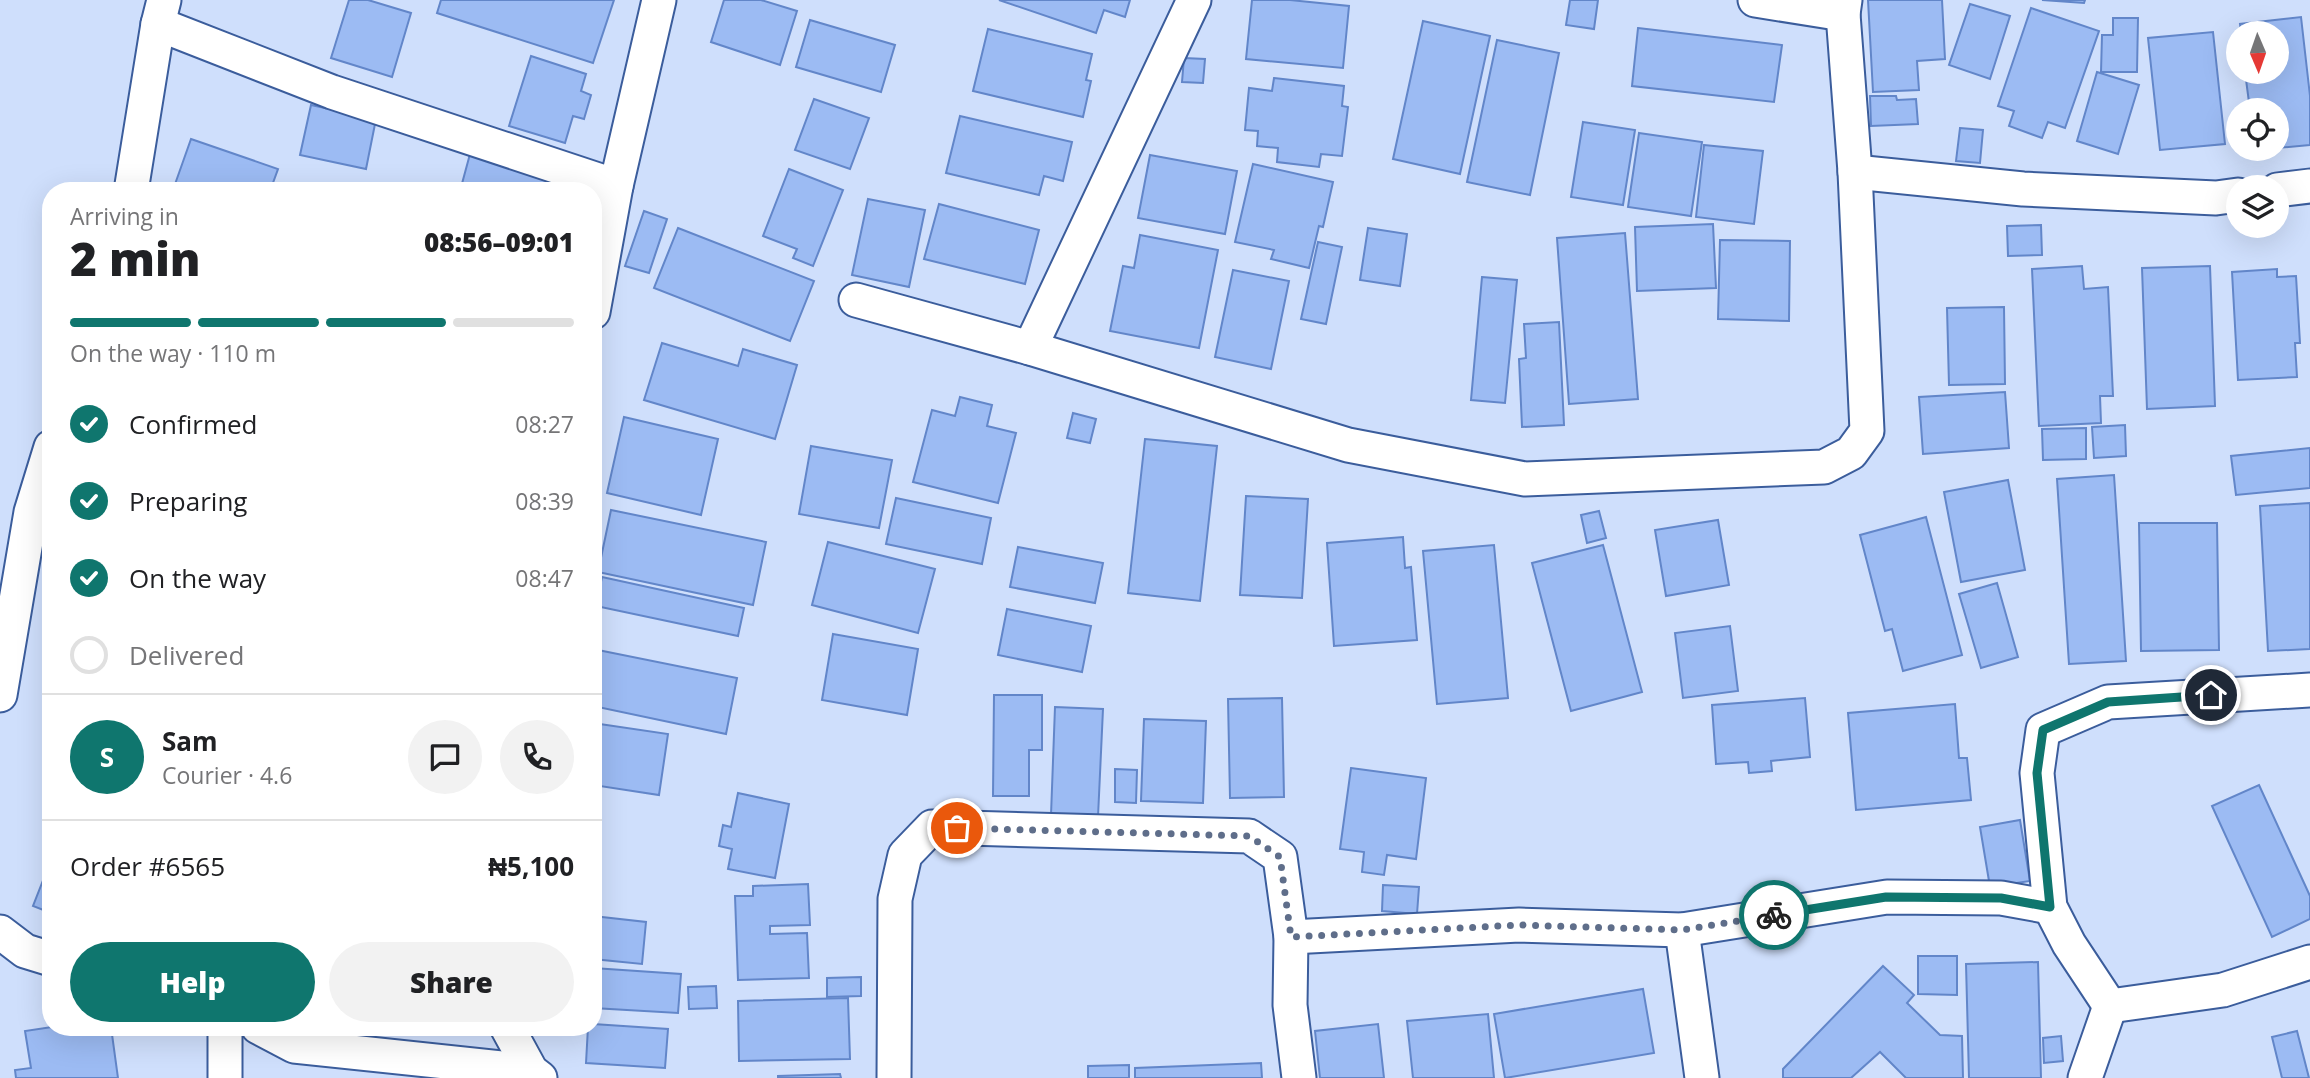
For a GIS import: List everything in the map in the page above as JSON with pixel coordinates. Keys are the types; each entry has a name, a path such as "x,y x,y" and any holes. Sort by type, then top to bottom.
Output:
{"street":[{"path":"602,263 616,186 659,0"},
{"path":"1030,348 1194,0"},
{"path":"856,300 1030,348 1348,445 1525,479 1824,467 1851,453 1867,431 1844,7 1755,0"},
{"path":"133,182 161,12 332,92 616,186"},
{"path":"1855,172 2023,189 2226,197"},
{"path":"2289,189 2310,186"},
{"path":"0,695 31,512 42,476"},
{"path":"2110,1006 2069,944 2050,907 2037,773 2043,730 2108,702 2310,690"},
{"path":"894,1078 895,900 905,855 932,827 1249,836 1280,857 1291,937 1290,1005 1299,1078"},
{"path":"1291,937 1519,925 1682,930 1886,897 2001,898 2050,907"},
{"path":"1682,930 1702,1078"},
{"path":"0,932 26,951 42,955"},
{"path":"2110,1006 2223,990 2310,962"},
{"path":"2085,1078 2110,1006"},
{"path":"225,1036 225,1078"},
{"path":"276,1036 295,1046 536,1074"},
{"path":"513,1036 536,1074"}],"building":[{"path":"349,0 368,0 411,13 392,77 331,58"},
{"path":"441,0 614,0 593,63 437,13"},
{"path":"724,0 761,0 797,11 780,65 711,42"},
{"path":"999,0 1130,0 1125,17 1104,10 1096,33"},
{"path":"1252,0 1290,0 1349,6 1343,68 1246,59"},
{"path":"1570,0 1598,0 1594,29 1566,25"},
{"path":"1868,0 1942,0 1945,59 1917,61 1919,90 1873,92"},
{"path":"2042,0 2085,0 2084,3"},
{"path":"1970,4 2010,16 1990,79 1949,65"},
{"path":"2031,8 2099,31 2065,128 2048,122 2042,138 2009,126 2014,111 1998,106"},
{"path":"2301,17 2310,96 2310,145 2289,147 2289,98 2248,98 2247,84 2289,84 2289,21 2266,21"},
{"path":"2113,18 2138,18 2137,72 2101,72 2102,35 2113,35"},
{"path":"810,20 895,45 881,92 796,67"},
{"path":"1423,21 1490,36 1460,174 1393,159"},
{"path":"1638,28 1782,45 1774,102 1632,86"},
{"path":"988,29 1092,54 1086,80 1091,81 1083,117 973,91"},
{"path":"2213,32 2225,144 2160,150 2148,38"},
{"path":"1497,40 1559,53 1530,195 1467,182"},
{"path":"531,56 586,74 581,91 591,95 584,119 573,116 565,143 509,126"},
{"path":"1184,58 1205,59 1203,83 1182,82"},
{"path":"2097,72 2139,85 2118,154 2077,141"},
{"path":"1274,78 1344,86 1342,106 1348,107 1342,156 1321,154 1319,167 1277,162 1278,148 1257,146 1258,131 1245,130 1249,88 1272,91"},
{"path":"1870,96 1896,96 1897,100 1916,99 1918,124 1871,126"},
{"path":"814,99 869,118 850,169 795,150"},
{"path":"311,105 376,119 366,169 300,155"},
{"path":"960,116 1072,142 1063,181 1044,176 1039,195 946,173"},
{"path":"1583,122 1635,130 1623,205 1571,197"},
{"path":"1960,128 1983,130 1980,163 1956,161"},
{"path":"1639,133 1702,142 1691,216 1628,207"},
{"path":"191,139 278,169 273,182 176,182"},
{"path":"1704,145 1763,151 1754,224 1696,217"},
{"path":"470,154 555,177 554,182 462,182"},
{"path":"1150,155 1237,171 1225,234 1138,218"},
{"path":"1253,164 1333,182 1323,227 1319,226 1309,268 1271,259 1274,250 1235,242"},
{"path":"789,169 843,190 813,266 793,258 797,249 763,236"},
{"path":"868,199 925,210 909,287 852,275"},
{"path":"939,204 1039,230 1025,284 924,259"},
{"path":"644,211 667,219 649,273 625,266"},
{"path":"1713,224 1716,288 1637,291 1635,227"},
{"path":"2041,225 2042,255 2008,256 2007,226"},
{"path":"678,228 814,281 790,341 654,288"},
{"path":"1368,228 1407,234 1400,286 1360,280"},
{"path":"1625,233 1638,399 1569,404 1557,238"},
{"path":"1140,235 1218,250 1199,348 1110,331 1123,266 1134,268"},
{"path":"1720,240 1790,241 1789,321 1718,319"},
{"path":"1318,242 1342,247 1326,324 1301,319"},
{"path":"2082,266 2084,289 2108,287 2113,396 2100,396 2101,423 2039,426 2032,269"},
{"path":"2210,266 2215,406 2147,409 2142,268"},
{"path":"2277,269 2277,277 2296,276 2300,343 2295,343 2297,377 2238,380 2232,272"},
{"path":"1233,270 1289,281 1271,369 1215,357"},
{"path":"1482,277 1517,280 1505,403 1471,400"},
{"path":"2004,307 2005,384 1949,385 1947,308"},
{"path":"1559,322 1564,425 1522,427 1519,359 1526,358 1524,324"},
{"path":"662,343 738,366 743,349 797,365 775,439 644,400"},
{"path":"2005,392 2009,448 1923,454 1919,397"},
{"path":"960,397 992,405 987,426 1016,433 998,503 913,482 932,410 955,416"},
{"path":"1073,413 1096,419 1090,443 1067,438"},
{"path":"624,417 718,439 701,515 607,493"},
{"path":"2125,425 2126,456 2094,458 2092,427"},
{"path":"2086,428 2086,459 2043,460 2042,429"},
{"path":"1145,439 1217,446 1200,601 1128,593"},
{"path":"811,446 892,460 879,528 799,514"},
{"path":"2310,448 2310,488 2236,495 2231,456"},
{"path":"2114,475 2126,661 2069,664 2057,479"},
{"path":"2008,480 2025,570 1961,582 1944,492"},
{"path":"1246,496 1308,499 1302,598 1240,595"},
{"path":"896,498 991,518 982,564 886,544"},
{"path":"2310,503 2310,649 2268,651 2260,506"},
{"path":"611,510 766,542 753,605 602,573 602,553"},
{"path":"1599,511 1606,538 1587,543 1581,515"},
{"path":"1926,517 1962,655 1903,671 1892,629 1885,631 1860,535"},
{"path":"1718,520 1729,585 1666,596 1655,530"},
{"path":"2139,523 2217,523 2219,650 2141,651"},
{"path":"1403,537 1405,568 1411,567 1417,640 1334,646 1327,543"},
{"path":"828,542 935,569 918,633 812,605"},
{"path":"1494,545 1508,698 1437,704 1423,551"},
{"path":"1603,545 1642,692 1571,711 1532,563"},
{"path":"1018,547 1103,563 1095,603 1010,587"},
{"path":"602,577 744,608 738,636 602,607"},
{"path":"1997,583 2018,657 1981,668 1959,594"},
{"path":"1007,609 1091,626 1082,672 998,655"},
{"path":"1730,626 1738,691 1683,698 1675,633"},
{"path":"833,634 918,649 907,715 822,700"},
{"path":"602,651 737,678 726,734 602,708"},
{"path":"994,695 1042,695 1042,750 1029,750 1029,796 993,796"},
{"path":"1282,698 1284,797 1230,798 1228,699"},
{"path":"1805,698 1810,757 1771,761 1772,771 1749,773 1748,762 1716,764 1712,705"},
{"path":"1955,704 1959,758 1967,758 1971,800 1856,810 1848,713"},
{"path":"1055,707 1103,709 1098,817 1051,815"},
{"path":"1144,719 1206,721 1203,803 1141,801"},
{"path":"602,724 668,734 659,795 602,786"},
{"path":"1351,768 1426,778 1416,859 1387,855 1384,875 1362,872 1364,852 1340,849"},
{"path":"1115,769 1137,770 1136,803 1115,802"},
{"path":"2259,785 2310,896 2310,919 2272,937 2212,806"},
{"path":"738,793 789,804 775,878 728,869 732,849 719,846 723,825 731,827"},
{"path":"2020,820 2030,881 1990,887 1980,827"},
{"path":"42,883 42,910 33,906"},
{"path":"808,884 810,925 770,926 770,934 807,933 809,978 738,980 735,896 753,896 753,886"},
{"path":"1383,885 1419,887 1417,914 1382,911"},
{"path":"602,917 646,922 642,964 602,960"},
{"path":"1918,956 1957,956 1957,995 1918,994"},
{"path":"2038,962 2041,1078 1969,1078 1966,964"},
{"path":"1883,966 1914,995 1907,1003 1940,1035 1962,1036 1963,1078 1906,1078 1880,1052 1851,1078 1783,1078 1783,1069"},
{"path":"602,969 681,974 678,1013 602,1009"},
{"path":"861,977 861,996 827,997 827,978"},
{"path":"716,986 717,1008 689,1009 688,987"},
{"path":"1643,989 1654,1053 1505,1078 1494,1014"},
{"path":"848,998 850,1059 739,1061 738,1001"},
{"path":"1488,1014 1494,1078 1413,1078 1407,1021"},
{"path":"1378,1024 1384,1078 1320,1078 1315,1031"},
{"path":"602,1025 668,1029 665,1068 586,1063 588,1036 602,1036"},
{"path":"42,1028 42,1036 112,1036 118,1078 16,1078 15,1070 31,1068 25,1031"},
{"path":"2297,1031 2309,1078 2282,1078 2272,1037"},
{"path":"2061,1036 2063,1061 2044,1063 2043,1038"},
{"path":"1261,1063 1262,1078 1135,1078 1135,1068"},
{"path":"1129,1065 1129,1078 1088,1078 1088,1066"},
{"path":"840,1074 841,1078 778,1078 778,1076"}],"way so far":[{"path":"957,828 1249,836 1280,857 1291,937 1519,925 1682,930 1774,915"}],"route":[{"path":"1774,915 1886,897 2001,898 2050,907 2037,773 2043,730 2108,702 2211,695"}]}
